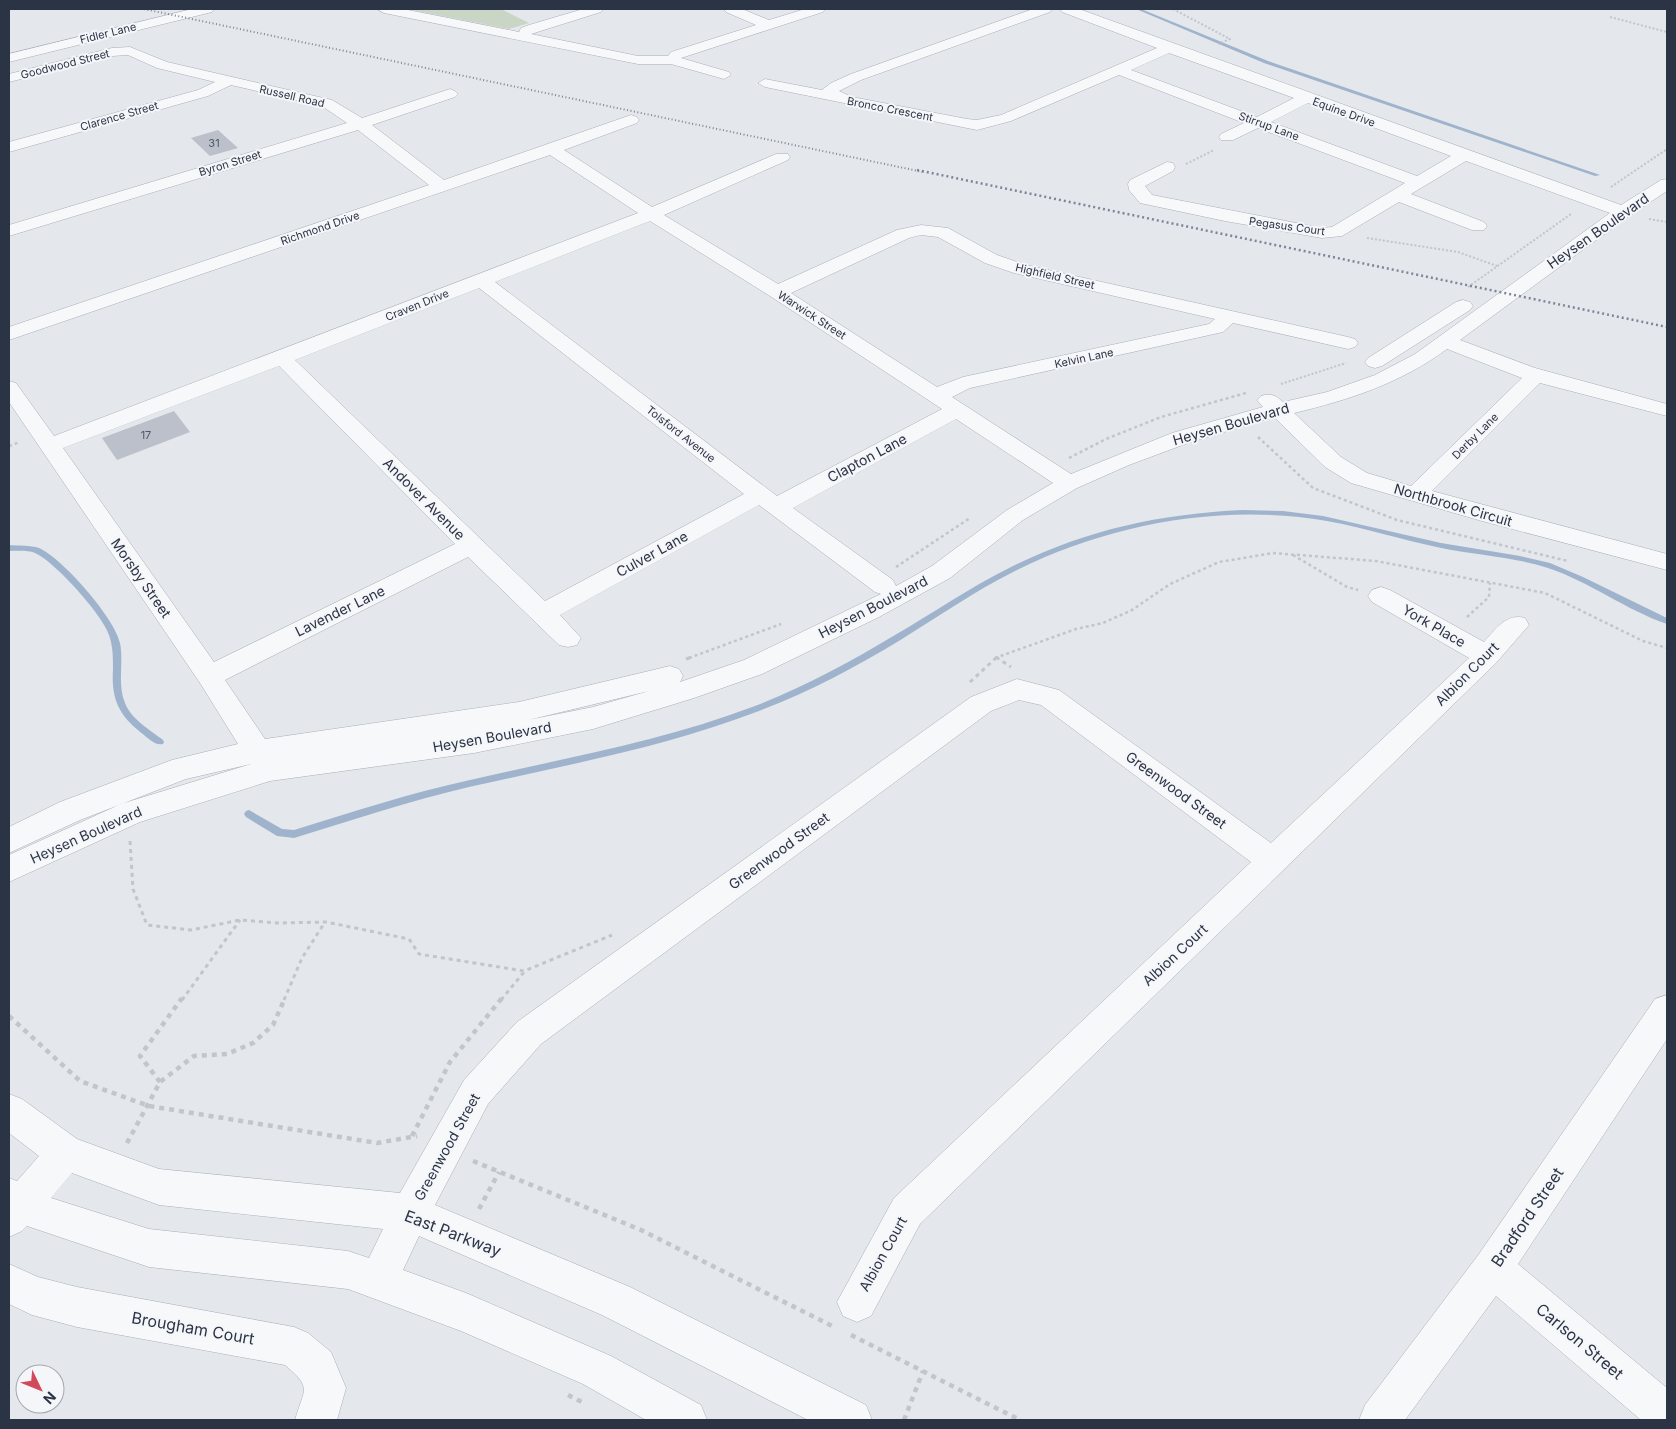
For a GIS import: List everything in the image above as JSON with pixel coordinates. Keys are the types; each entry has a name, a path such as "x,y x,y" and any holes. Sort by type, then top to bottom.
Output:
{"street":[{"name":"Fidler Lane","path":"9,58 207,9"},
{"path":"384,9 638,60 673,60 694,68 724,75"},
{"path":"731,9 768,25"},
{"path":"673,60 676,55 818,9"},
{"name":"Bronco Crescent","path":"1045,9 856,76 830,91 837,98 894,111 977,125 1006,118 1168,48"},
{"name":"Equine Drive","path":"1067,9 1168,48 1464,155 1605,198 1623,212"},
{"path":"523,36 526,31 585,10"},
{"name":"Goodwood Street","path":"9,78 121,51"},
{"name":"Russell Road","path":"121,51 138,54 162,65 228,82 327,103 360,124 441,186"},
{"name":"Stirrup Lane","path":"1119,70 1418,183"},
{"name":"Clarence Street","path":"9,147 203,93 228,82"},
{"path":"764,83 837,98"},
{"name":"Byron Street","path":"9,231 360,124 450,94"},
{"path":"1227,137 1307,98"},
{"name":"Richmond Drive","path":"9,334 552,149 631,120"},
{"name":"Warwick Street","path":"552,149 777,292 1062,479"},
{"name":"Pegasus Court","path":"1167,167 1136,184 1137,190 1146,199 1225,216 1322,233 1336,232 1464,155"},
{"name":"Craven Drive","path":"50,446 652,214 782,157"},
{"name":"Heysen Boulevard","path":"1575,226 1605,198 1661,177"},
{"name":"Heysen Boulevard","path":"1271,403 1334,397 1382,379 1422,358 1623,212 1661,177"},
{"path":"1397,195 1478,226"},
{"name":"Highfield Street","path":"777,292 903,234 928,230 948,235 991,259 1021,269 1348,343"},
{"name":"Heysen Boulevard","path":"9,869 131,812 264,760 519,712 657,681 738,652 884,586 926,560 990,515 1062,479 1121,460 1271,403 1357,373 1409,343 1523,263"},
{"name":"Tolsford Avenue","path":"481,280 768,501 884,586"},
{"name":"Kelvin Lane","path":"936,396 963,384 1216,328 1229,316"},
{"path":"1446,341 1507,368 1534,377 1667,410"},
{"name":"Andover Avenue","path":"282,358 471,546 544,613 568,638"},
{"name":"Derby Lane","path":"1416,494 1534,377"},
{"name":"Morsby Street","path":"9,387 209,676 264,760"},
{"name":"Northbrook Circuit","path":"1271,403 1333,462 1359,478 1667,562"},
{"name":"Clapton Lane","path":"768,501 957,410"},
{"name":"Heysen Boulevard","path":"9,842 70,811 182,768 474,742 593,718 684,691 752,667 870,611 941,572 1062,479"},
{"name":"Culver Lane","path":"544,613 768,501"},
{"name":"Lavender Lane","path":"209,676 471,546"},
{"name":"York Place","path":"1381,596 1487,656"},
{"name":"Albion Court","path":"857,1302 907,1211 1274,862 1487,656 1516,625"},
{"name":"Greenwood Street","path":"378,1281 410,1213 476,1092 529,1033 981,704 1016,689 1049,697 1274,862"},
{"name":"Bradford Street","path":"1380,1420 1493,1268 1667,1010"},
{"name":"East Parkway","path":"9,1111 66,1154 159,1187 410,1213 616,1300 843,1418"},
{"path":"66,1154 13,1206 149,1248 348,1270 466,1312 597,1370 686,1420"},
{"name":"Carlson Street","path":"1493,1268 1667,1414"},
{"name":"Brougham Court","path":"9,1283 32,1295 77,1306 294,1346 316,1366 326,1388 316,1420"}],"path":[{"path":"1173,9 1230,39 1227,40"},
{"path":"1610,18 1667,32"},
{"path":"1167,167 1184,165 1218,148 1227,137"},
{"path":"1605,198 1667,149"},
{"path":"1644,217 1667,222"},
{"path":"1336,232 1458,252 1497,266"},
{"path":"1293,554 1347,587 1381,596"},
{"path":"1448,634 1489,597 1490,583"},
{"path":"160,1082 140,1056 240,920"},
{"path":"110,1170 149,1106 160,1082 194,1056 227,1054 254,1043 273,1025 302,958 326,922"},
{"path":"412,1136 450,1062 524,971"},
{"path":"9,1016 80,1081 149,1106 377,1143 412,1136 450,1140 466,1146 475,1163 640,1230 840,1329"},
{"path":"848,1334 1020,1420"},
{"path":"904,1420 923,1371"},
{"path":"558,1390 584,1403"}],"green space":[{"path":"407,9 501,9 529,23 509,29"}],"building":[{"path":"218,130 238,148 210,156 191,138"},
{"path":"174,411 190,432 117,460 102,438"}],"waterway":[{"path":"1138,9 1266,62 1597,175"},
{"path":"249,814 280,833 294,834 445,789 613,752 721,722 775,702 829,676 882,647 984,585 1049,552 1125,528 1204,514 1243,512 1323,518 1441,545 1520,559 1550,566 1667,621"},
{"path":"9,548 33,549 44,554 66,574 100,614 113,633 116,643 117,683 120,703 132,720 160,742"}],"railway":[{"path":"144,9 923,172"},
{"path":"917,170 1667,327"}]}
